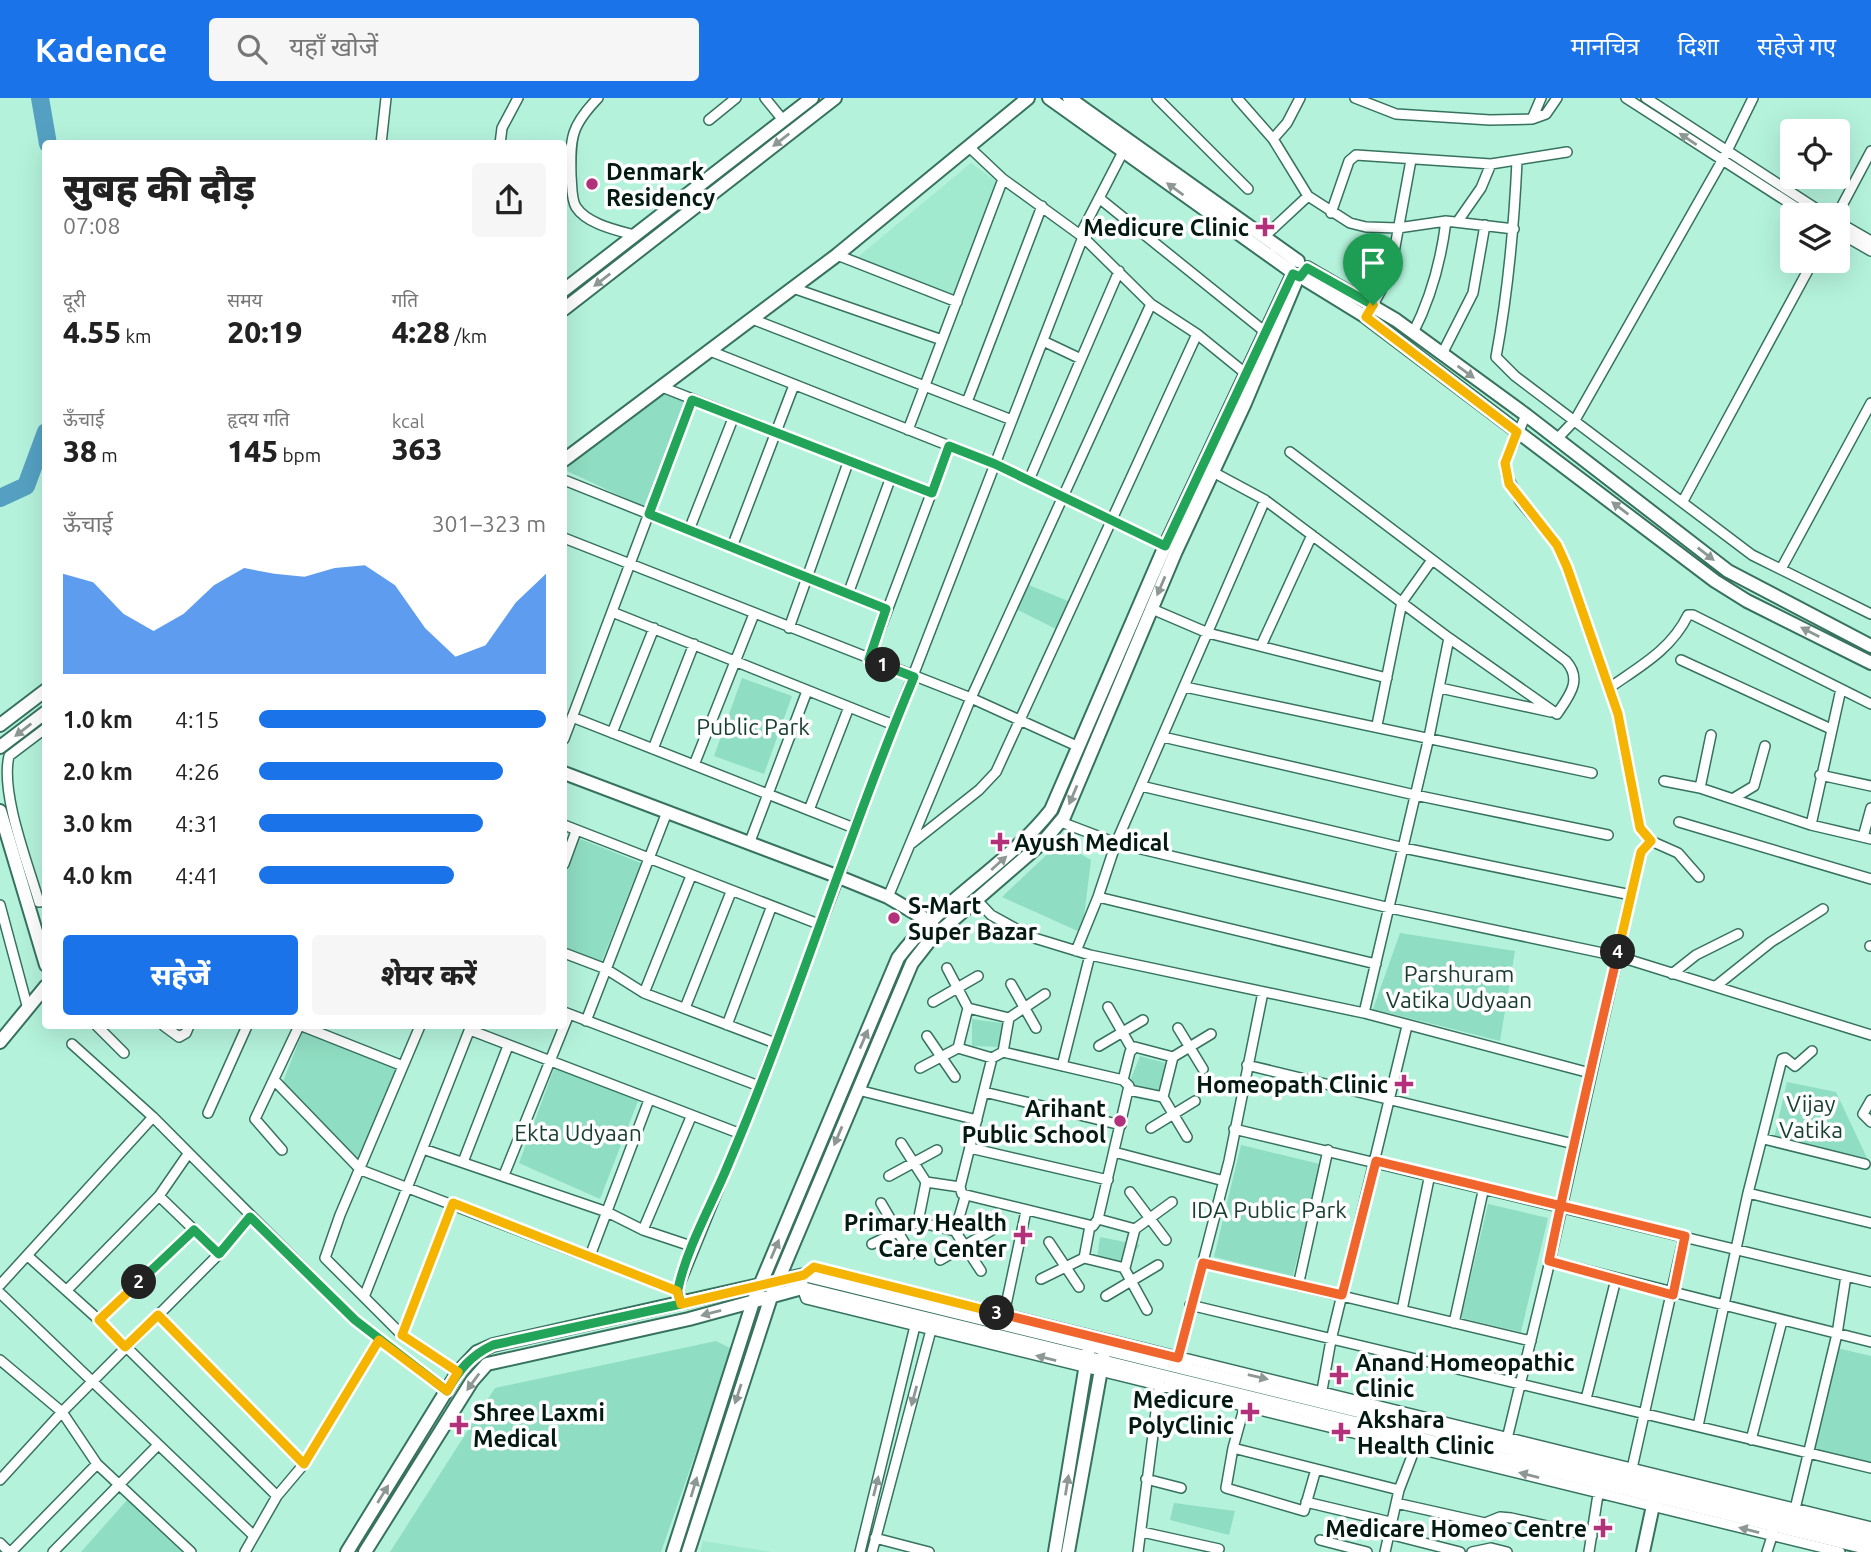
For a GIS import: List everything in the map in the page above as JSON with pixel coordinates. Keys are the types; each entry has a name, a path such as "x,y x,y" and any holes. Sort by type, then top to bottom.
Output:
{"main road":[{"path":"567,288 812,98"},
{"path":"567,307 835,98"},
{"path":"567,458 837,255 1028,98"},
{"path":"1049,98 1264,237 1298,271 1373,305 1526,415 1728,571 1871,646"},
{"path":"1069,98 1126,146 1366,317 1715,581 1747,601 1871,663"},
{"path":"673,1552 753,1302 898,958 915,936 1034,832 1051,810 1165,546 1264,331 1298,271"},
{"path":"688,1552 771,1297 912,963 930,940 1043,842 1061,822 1152,609 1288,306 1298,271"},
{"path":"0,725 42,693"},
{"path":"0,747 42,715"},
{"path":"567,774 839,877 888,897 932,923"},
{"path":"0,811 42,952"},
{"path":"0,1042 42,991"},
{"path":"347,1552 458,1372 477,1352 493,1345 679,1298 760,1284 779,1278 1002,1320 1087,1357"},
{"path":"365,1552 472,1381 487,1364 753,1302 771,1297 803,1281 1102,1361 1160,1380 1246,1402 1418,1438 1599,1487 1630,1478"},
{"path":"1055,1552 1087,1357"},
{"path":"1102,1361 1177,1363 1321,1398 1418,1438 1506,1443 1630,1478 1656,1495 1774,1531 1871,1549"},
{"path":"1068,1552 1102,1361"},
{"path":"1656,1495 1794,1514 1871,1536"},
{"path":"1643,1552 1656,1495"}],"street":[{"path":"381,140 386,98"},
{"path":"500,140 502,128 518,98"},
{"path":"598,98 579,119 571,135 574,200 576,207 587,217 634,235"},
{"path":"709,120 736,98"},
{"path":"765,98 783,120"},
{"path":"1157,98 1175,112 1248,189"},
{"path":"1237,98 1273,139 1308,197 1331,213 1366,227 1398,228 1446,221 1514,229"},
{"path":"1273,139 1287,123 1300,98"},
{"path":"1354,98 1374,102 1396,114 1446,118 1532,119 1546,114 1557,98"},
{"path":"1532,119 1542,98"},
{"path":"1626,98 1806,203"},
{"path":"1646,98 1791,203"},
{"path":"1556,440 1575,420 1725,155 1753,98"},
{"path":"968,146 1003,179 1082,236 1152,304 1197,334 1245,373"},
{"path":"274,1080 361,1170 590,1256 679,1298 694,1247 741,1134 839,877 854,828 1082,236 1126,146"},
{"path":"1843,203 1871,151"},
{"path":"1331,213 1352,156 1490,164 1567,152"},
{"path":"1366,317 1390,274 1411,160"},
{"path":"1517,161 1514,229 1504,318 1496,357 1515,376 1684,501 1752,555 1871,614"},
{"path":"1458,222 1481,188 1490,164"},
{"path":"908,430 1003,179"},
{"path":"1264,237 1308,197"},
{"path":"1099,198 1264,331"},
{"path":"967,402 1042,206"},
{"path":"1413,333 1436,280 1446,221"},
{"path":"1443,354 1473,293 1485,226"},
{"path":"1850,229 1871,241"},
{"path":"1850,239 1871,251"},
{"path":"837,255 957,302"},
{"path":"1029,480 1119,271"},
{"path":"1684,501 1807,273"},
{"path":"793,288 942,340"},
{"path":"888,897 971,698 1152,304"},
{"path":"752,319 1012,420"},
{"path":"910,844 979,790 996,772 1197,334"},
{"path":"1042,341 1081,359"},
{"path":"710,351 995,464 1165,546"},
{"path":"732,547 794,385"},
{"path":"662,387 932,493"},
{"path":"567,730 692,400"},
{"path":"1781,569 1871,403"},
{"path":"1526,415 1505,463 1509,484 1557,545 1589,626 1618,714 1640,828 1651,841 1678,853 1699,877"},
{"path":"689,530 734,416"},
{"path":"869,659 949,446"},
{"path":"1290,452 1571,667 1574,687 1557,714"},
{"path":"789,628 849,460"},
{"path":"1213,472 1265,500 1449,638 1557,714"},
{"path":"848,594 891,477"},
{"path":"567,481 886,609"},
{"path":"1076,951 1098,897 1115,843 1265,500"},
{"path":"1261,646 1312,535"},
{"path":"567,539 971,698 1079,747"},
{"path":"1377,725 1402,602 1432,560"},
{"path":"1152,609 1208,633 1387,678"},
{"path":"612,612 735,659 894,725"},
{"path":"694,765 754,614"},
{"path":"1609,688 1656,656 1670,643 1688,615 1693,614 1871,704"},
{"path":"612,733 654,628"},
{"path":"1364,1013 1430,737 1449,638"},
{"path":"653,749 694,643"},
{"path":"1681,660 1830,729"},
{"path":"1185,687 1377,725 1592,774"},
{"path":"1440,688 1557,714"},
{"path":"1811,825 1830,729 1841,689"},
{"path":"749,844 807,691"},
{"path":"809,810 849,707"},
{"path":"572,717 854,828"},
{"path":"42,730 9,756 7,771 16,826 39,902 42,902"},
{"path":"1700,788 1711,735"},
{"path":"1163,737 1415,795 1608,835"},
{"path":"1734,798 1754,786 1765,746"},
{"path":"1820,775 1871,786"},
{"path":"1664,781 1700,788 1811,825 1867,838 1871,808"},
{"path":"1141,786 1404,848 1631,895"},
{"path":"586,1021 667,812"},
{"path":"1061,822 1115,843 1390,908 1617,956 1871,1035"},
{"path":"1679,822 1871,879"},
{"path":"567,826 771,908 821,925"},
{"path":"567,856 576,831"},
{"path":"1407,1026 1331,1339 1321,1398 1506,1443 1641,852 1651,841"},
{"path":"644,993 691,876"},
{"path":"685,1008 731,892"},
{"path":"1098,897 1376,964"},
{"path":"976,899 1009,926 1031,937 1090,955 1364,1013 1590,1073"},
{"path":"0,905 3,926 28,1009"},
{"path":"727,1025 771,908"},
{"path":"1716,986 1771,942 1823,909"},
{"path":"1672,974 1696,955 1738,934"},
{"path":"567,954 606,969 644,993 775,1043"},
{"path":"1062,1066 1090,955"},
{"path":"947,968 968,1008 958,1048"},
{"path":"933,1002 978,976"},
{"path":"1011,984 1036,1028"},
{"path":"1026,1212 1002,1320 1177,1363 1224,1181 1263,992"},
{"path":"1003,1052 1009,1018 1045,995"},
{"path":"1108,1007 1132,1049 1123,1080"},
{"path":"968,1008 1009,1018"},
{"path":"567,1013 759,1086"},
{"path":"1099,1046 1143,1020"},
{"path":"1178,1028 1203,1069"},
{"path":"100,1029 124,1053"},
{"path":"168,1029 179,1037 188,1029"},
{"path":"208,1113 246,1029"},
{"path":"282,1150 256,1119 300,1029"},
{"path":"309,1029 403,1066"},
{"path":"419,1029 325,1253 329,1265 402,1335 458,1372"},
{"path":"364,1297 470,1029"},
{"path":"472,1029 509,1046 741,1134"},
{"path":"504,1175 561,1029"},
{"path":"1187,1137 1163,1097 1173,1057 1211,1034"},
{"path":"926,1036 955,1077"},
{"path":"72,1044 153,1117 313,1281 379,1340 447,1391"},
{"path":"463,1162 509,1046"},
{"path":"1132,1049 1139,1047 1173,1057"},
{"path":"919,1068 958,1048 992,1058 1003,1052 1123,1080 1129,1090 1098,1219 1090,1226 1084,1258"},
{"path":"1698,1426 1726,1308 1748,1193 1764,1139 1782,1059 1785,1058 1795,1066 1812,1051"},
{"path":"955,1231 970,1147 992,1058"},
{"path":"1247,1065 1391,1097 1574,1143"},
{"path":"858,1090 977,1120"},
{"path":"1129,1090 1163,1097"},
{"path":"984,1092 1121,1125"},
{"path":"590,1256 649,1100"},
{"path":"1871,1100 1863,1114 1871,1122"},
{"path":"1151,1128 1195,1101"},
{"path":"0,1285 29,1257 153,1117"},
{"path":"643,1230 691,1117"},
{"path":"1234,1129 1871,1282"},
{"path":"1764,1139 1866,1164"},
{"path":"901,1143 926,1182 1026,1212 1090,1226"},
{"path":"970,1147 1108,1180"},
{"path":"423,1149 607,1212 643,1230 694,1247"},
{"path":"889,1176 937,1150"},
{"path":"1298,1286 1328,1150"},
{"path":"1114,1152 1224,1181"},
{"path":"67,1290 159,1196 188,1154"},
{"path":"1402,1310 1430,1174"},
{"path":"918,1222 926,1182"},
{"path":"1454,1323 1484,1187"},
{"path":"1130,1192 1166,1240"},
{"path":"1748,1193 1871,1223"},
{"path":"159,1196 219,1254"},
{"path":"1124,1269 1135,1229 1172,1202"},
{"path":"402,1335 453,1203"},
{"path":"881,1203 911,1254"},
{"path":"0,1480 62,1412 219,1254 250,1217"},
{"path":"1098,1219 1135,1229"},
{"path":"872,1244 918,1222 955,1231 981,1271"},
{"path":"99,1320 194,1230"},
{"path":"940,1260 992,1230"},
{"path":"1685,1236 1630,1478 1794,1514 1871,1527"},
{"path":"1049,1242 1079,1287"},
{"path":"29,1257 99,1320 277,1496"},
{"path":"1041,1279 1084,1258 1124,1269 1147,1310"},
{"path":"1549,1261 1673,1295 1871,1342"},
{"path":"1203,1263 1531,1341"},
{"path":"1106,1296 1158,1265"},
{"path":"1794,1514 1837,1334 1846,1276"},
{"path":"1586,1399 1616,1279"},
{"path":"803,1281 806,1299 931,1330 1087,1357"},
{"path":"0,1293 254,1536"},
{"path":"1190,1305 1871,1468"},
{"path":"158,1315 304,1464"},
{"path":"1751,1440 1782,1321"},
{"path":"860,1552 915,1326"},
{"path":"872,1552 931,1330"},
{"path":"244,1552 277,1496 304,1464 379,1340"},
{"path":"0,1360 62,1412 97,1464 191,1552"},
{"path":"1138,1552 1160,1380"},
{"path":"1246,1402 1233,1448 1226,1488 1304,1511 1316,1469"},
{"path":"1385,1552 1399,1490 1418,1438"},
{"path":"53,1552 158,1445"},
{"path":"1233,1448 1399,1490"},
{"path":"0,1543 10,1552 97,1464"},
{"path":"1146,1479 1181,1488"},
{"path":"1589,1552 1599,1487 1656,1495"},
{"path":"1307,1502 1390,1522"},
{"path":"1396,1503 1485,1523 1500,1517 1511,1518 1592,1536"},
{"path":"1767,1552 1774,1531 1840,1552"},
{"path":"1142,1532 1219,1549"},
{"path":"1389,1534 1460,1552"},
{"path":"875,1538 929,1552"},
{"path":"1320,1540 1367,1552"},
{"path":"1472,1552 1491,1548 1507,1552"}],"shaded area":[{"path":"971,163 1001,185 958,297 853,261"},
{"path":"703,1541 772,1552 700,1552"}],"green space":[{"path":"664,392 687,399 644,507 567,471"},
{"path":"1029,585 1068,601 1056,629 1016,609"},
{"name":"Public Park","path":"742,678 792,696 764,774 714,756"},
{"path":"578,838 641,863 601,963 567,949 567,867"},
{"path":"1060,842 1091,860 1082,933 1002,897"},
{"name":"Parshuram Vatika Udyaan","path":"1400,933 1515,951 1500,1041 1373,1009"},
{"path":"972,1019 1002,1023 1000,1047 972,1046"},
{"path":"303,1031 397,1069 362,1165 282,1084"},
{"path":"1140,1056 1177,1066 1165,1104 1134,1098 1137,1089 1128,1086"},
{"name":"Ekta Udyaan","path":"555,1066 638,1101 600,1199 519,1163"},
{"name":"Vijay Vatika","path":"1787,1082 1836,1092 1867,1158 1774,1138"},
{"name":"IDA Public Park","path":"1241,1145 1320,1164 1293,1276 1214,1257"},
{"path":"1488,1204 1548,1218 1521,1332 1461,1318"},
{"path":"1100,1237 1140,1245 1119,1271 1097,1258"},
{"path":"716,1341 732,1349 661,1552 390,1552 495,1388"},
{"path":"1837,1348 1871,1356 1871,1466 1811,1452"},
{"path":"128,1499 182,1552 81,1552"},
{"path":"1174,1503 1235,1511 1229,1535 1170,1520"}],"waterway":[{"path":"40,98 47,140"},
{"path":"0,498 26,486 42,443"}],"place":[{"name":"Denmark Residency","path":"592,184"},
{"name":"Medicure Clinic","path":"1265,227"},
{"name":"Ayush Medical","path":"1000,842"},
{"name":"S-Mart Super Bazar","path":"894,918"},
{"name":"Homeopath Clinic","path":"1404,1084"},
{"name":"Arihant Public School","path":"1120,1121"},
{"name":"Primary Health Care Center","path":"1023,1235"},
{"name":"Anand Homeopathic Clinic","path":"1339,1375"},
{"name":"Medicure PolyClinic","path":"1250,1412"},
{"name":"Shree Laxmi Medical","path":"459,1425"},
{"name":"Akshara Health Clinic","path":"1341,1432"},
{"name":"Medicare Homeo Centre","path":"1603,1528"}],"route":[{"path":"1373,305 1307,268 1307,272 1300,277 1293,274 1165,546 995,464 949,446 932,493 692,400 649,514 886,609 869,659 914,677 854,828 839,877 741,1134 677,1291 681,1304 493,1345 477,1352 458,1372 447,1391 355,1320 250,1217 219,1254 194,1230 99,1320 125,1347 158,1315 304,1464 379,1340 447,1391 458,1372 402,1335 453,1203 677,1291 681,1304 779,1278 804,1275 814,1267 1178,1358 1203,1263 1342,1295 1376,1161 1560,1206 1685,1236 1673,1295 1549,1261 1560,1206 1574,1143 1641,852 1651,841 1640,828 1634,807 1618,714 1589,626 1557,545 1509,484 1505,463 1517,432 1366,317 1373,305"}]}
